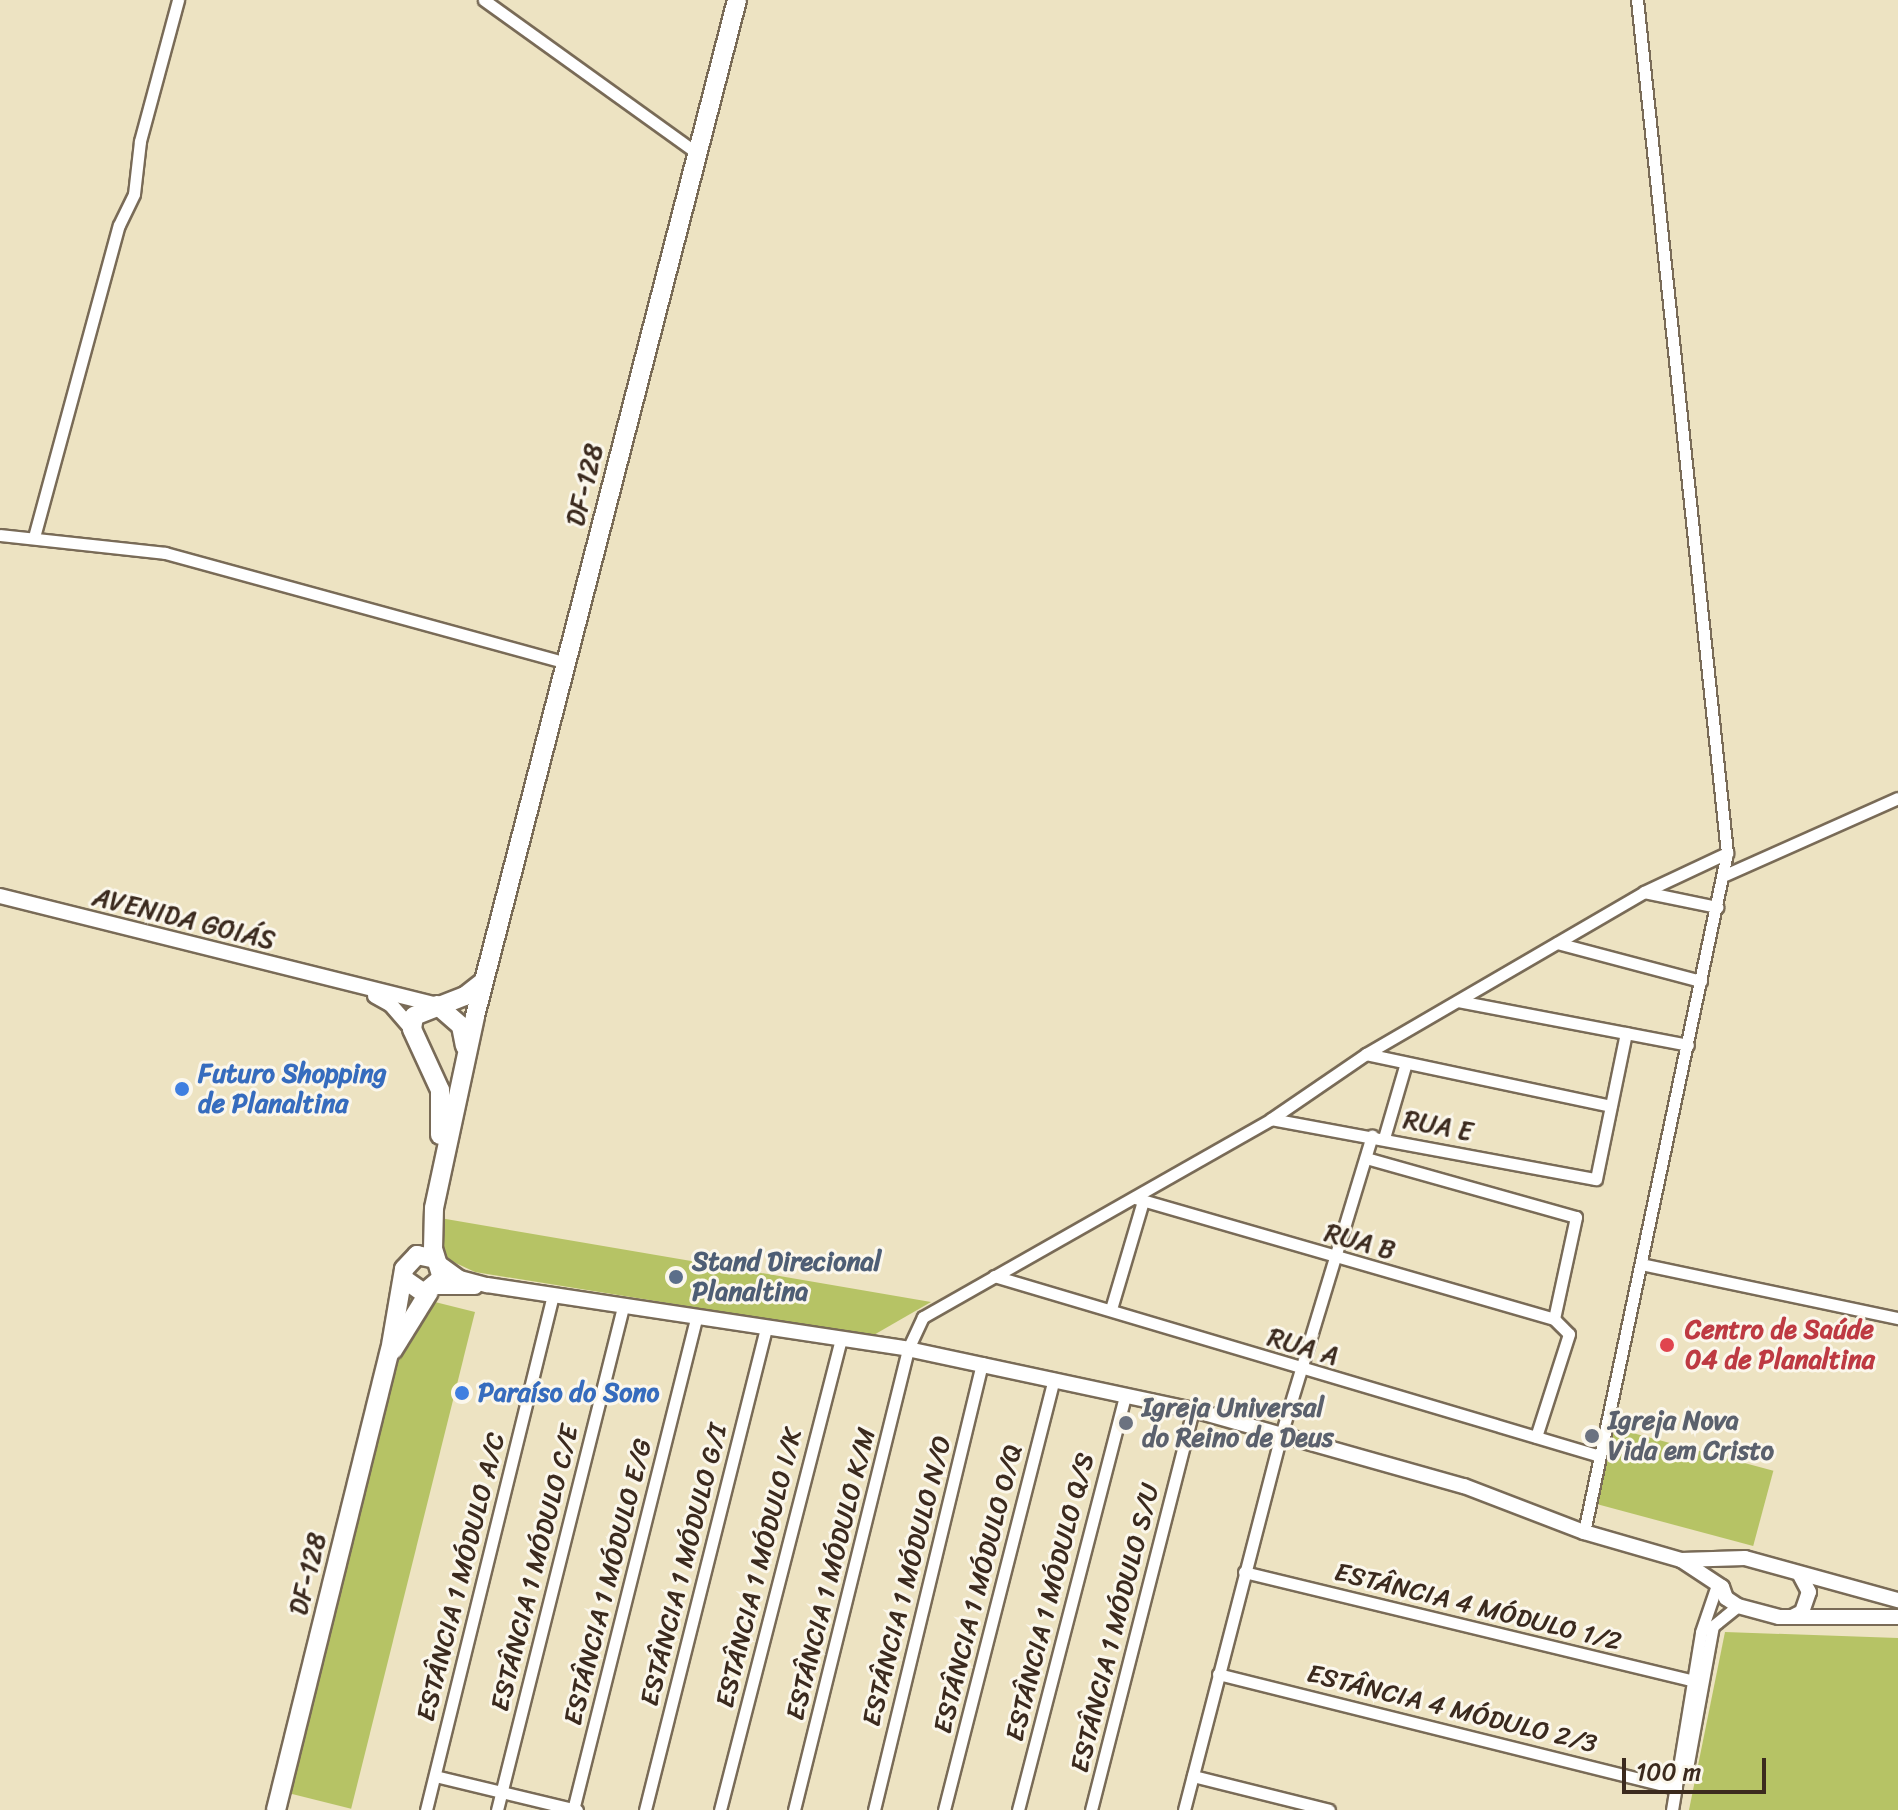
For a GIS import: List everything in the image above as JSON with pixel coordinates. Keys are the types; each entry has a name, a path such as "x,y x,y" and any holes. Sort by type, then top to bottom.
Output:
{"main road":[{"name":"DF-128","path":"390,1351 433,1290 438,1261 434,1208 483,982 737,0"},
{"path":"412,1029 416,1012 465,996 483,982"},
{"path":"435,1070 448,1075 465,1065 461,1026 437,1005"},
{"name":"DF-128","path":"276,1810 390,1351 405,1265 412,1257 441,1134 443,1110 435,1070 412,1029"},
{"path":"412,1257 438,1261"},
{"path":"404,1279 414,1291 433,1290"}],"street":[{"path":"34,537 119,225 134,194 140,141 178,0"},
{"path":"484,0 697,153"},
{"path":"1584,1532 1725,875 1727,853 1637,0"},
{"path":"0,535 165,553 566,663"},
{"path":"1725,875 1898,798"},
{"name":"ESTÂNCIA 1 MÓDULO K/M","path":"794,1810 908,1349 923,1317 1139,1200 1271,1119 1366,1054 1644,892 1727,853"},
{"path":"1644,892 1717,907"},
{"name":"AVENIDA GOIÁS","path":"0,896 437,1005"},
{"path":"1557,943 1701,981"},
{"name":"AVENIDA GOIÁS","path":"357,987 391,1005 412,1029"},
{"path":"1458,1001 1688,1045"},
{"path":"1366,1054 1611,1106 1626,1033"},
{"path":"1184,1810 1244,1572 1333,1258 1366,1158 1378,1137 1406,1063"},
{"name":"RUA E","path":"1271,1119 1596,1179 1611,1106"},
{"path":"1366,1158 1576,1217 1554,1319"},
{"path":"1111,1309 1139,1200"},
{"name":"RUA B","path":"1139,1200 1554,1319 1569,1334 1536,1437"},
{"path":"438,1261 460,1278 487,1285 766,1330 908,1349 1193,1410 1464,1486 1584,1532 1681,1560 1722,1587 1738,1606"},
{"path":"1641,1264 1898,1318"},
{"name":"RUA A","path":"994,1276 1111,1309 1300,1370 1600,1456"},
{"path":"433,1290 487,1285"},
{"name":"ESTÂNCIA 1 MÓDULO A/C","path":"426,1810 553,1295"},
{"name":"ESTÂNCIA 1 MÓDULO C/E","path":"497,1810 623,1307"},
{"name":"ESTÂNCIA 1 MÓDULO E/G","path":"575,1810 696,1319"},
{"name":"ESTÂNCIA 1 MÓDULO G/I","path":"645,1810 766,1330"},
{"name":"ESTÂNCIA 1 MÓDULO I/K","path":"720,1810 841,1338"},
{"name":"ESTÂNCIA 1 MÓDULO N/O","path":"874,1810 982,1363"},
{"name":"ESTÂNCIA 1 MÓDULO O/Q","path":"944,1810 1054,1379"},
{"name":"ESTÂNCIA 1 MÓDULO Q/S","path":"1018,1810 1125,1395"},
{"name":"ESTÂNCIA 1 MÓDULO S/U","path":"1091,1810 1193,1410"},
{"path":"1722,1587 1729,1558"},
{"path":"1681,1560 1745,1558 1898,1600"},
{"name":"ESTÂNCIA 4 MÓDULO 1/2","path":"1244,1572 1698,1682"},
{"path":"1792,1617 1802,1612 1809,1592 1800,1575"},
{"path":"1679,1810 1698,1682 1701,1632 1716,1588 1722,1587"},
{"path":"1672,1810 1698,1682 1713,1626 1725,1610 1738,1606 1792,1617 1898,1617"},
{"name":"ESTÂNCIA 4 MÓDULO 2/3","path":"1218,1674 1676,1788"},
{"path":"435,1776 575,1810"},
{"path":"1193,1776 1329,1810"}],"green space":[{"path":"440,1218 931,1302 872,1336 475,1272 447,1259 439,1242"},
{"path":"410,1296 475,1312 351,1809 286,1793"},
{"path":"1614,1428 1773,1471 1753,1546 1594,1503"},
{"path":"1725,1632 1898,1638 1898,1810 1689,1810"}],"place":[{"name":"Futuro Shopping de Planaltina","path":"182,1089"},
{"name":"Stand Direcional Planaltina","path":"676,1277"},
{"name":"Centro de Saúde 04 de Planaltina","path":"1667,1345"},
{"name":"Paraíso do Sono","path":"462,1393"},
{"name":"Igreja Universal do Reino de Deus","path":"1126,1423"},
{"name":"Igreja Nova Vida em Cristo","path":"1592,1436"}]}
